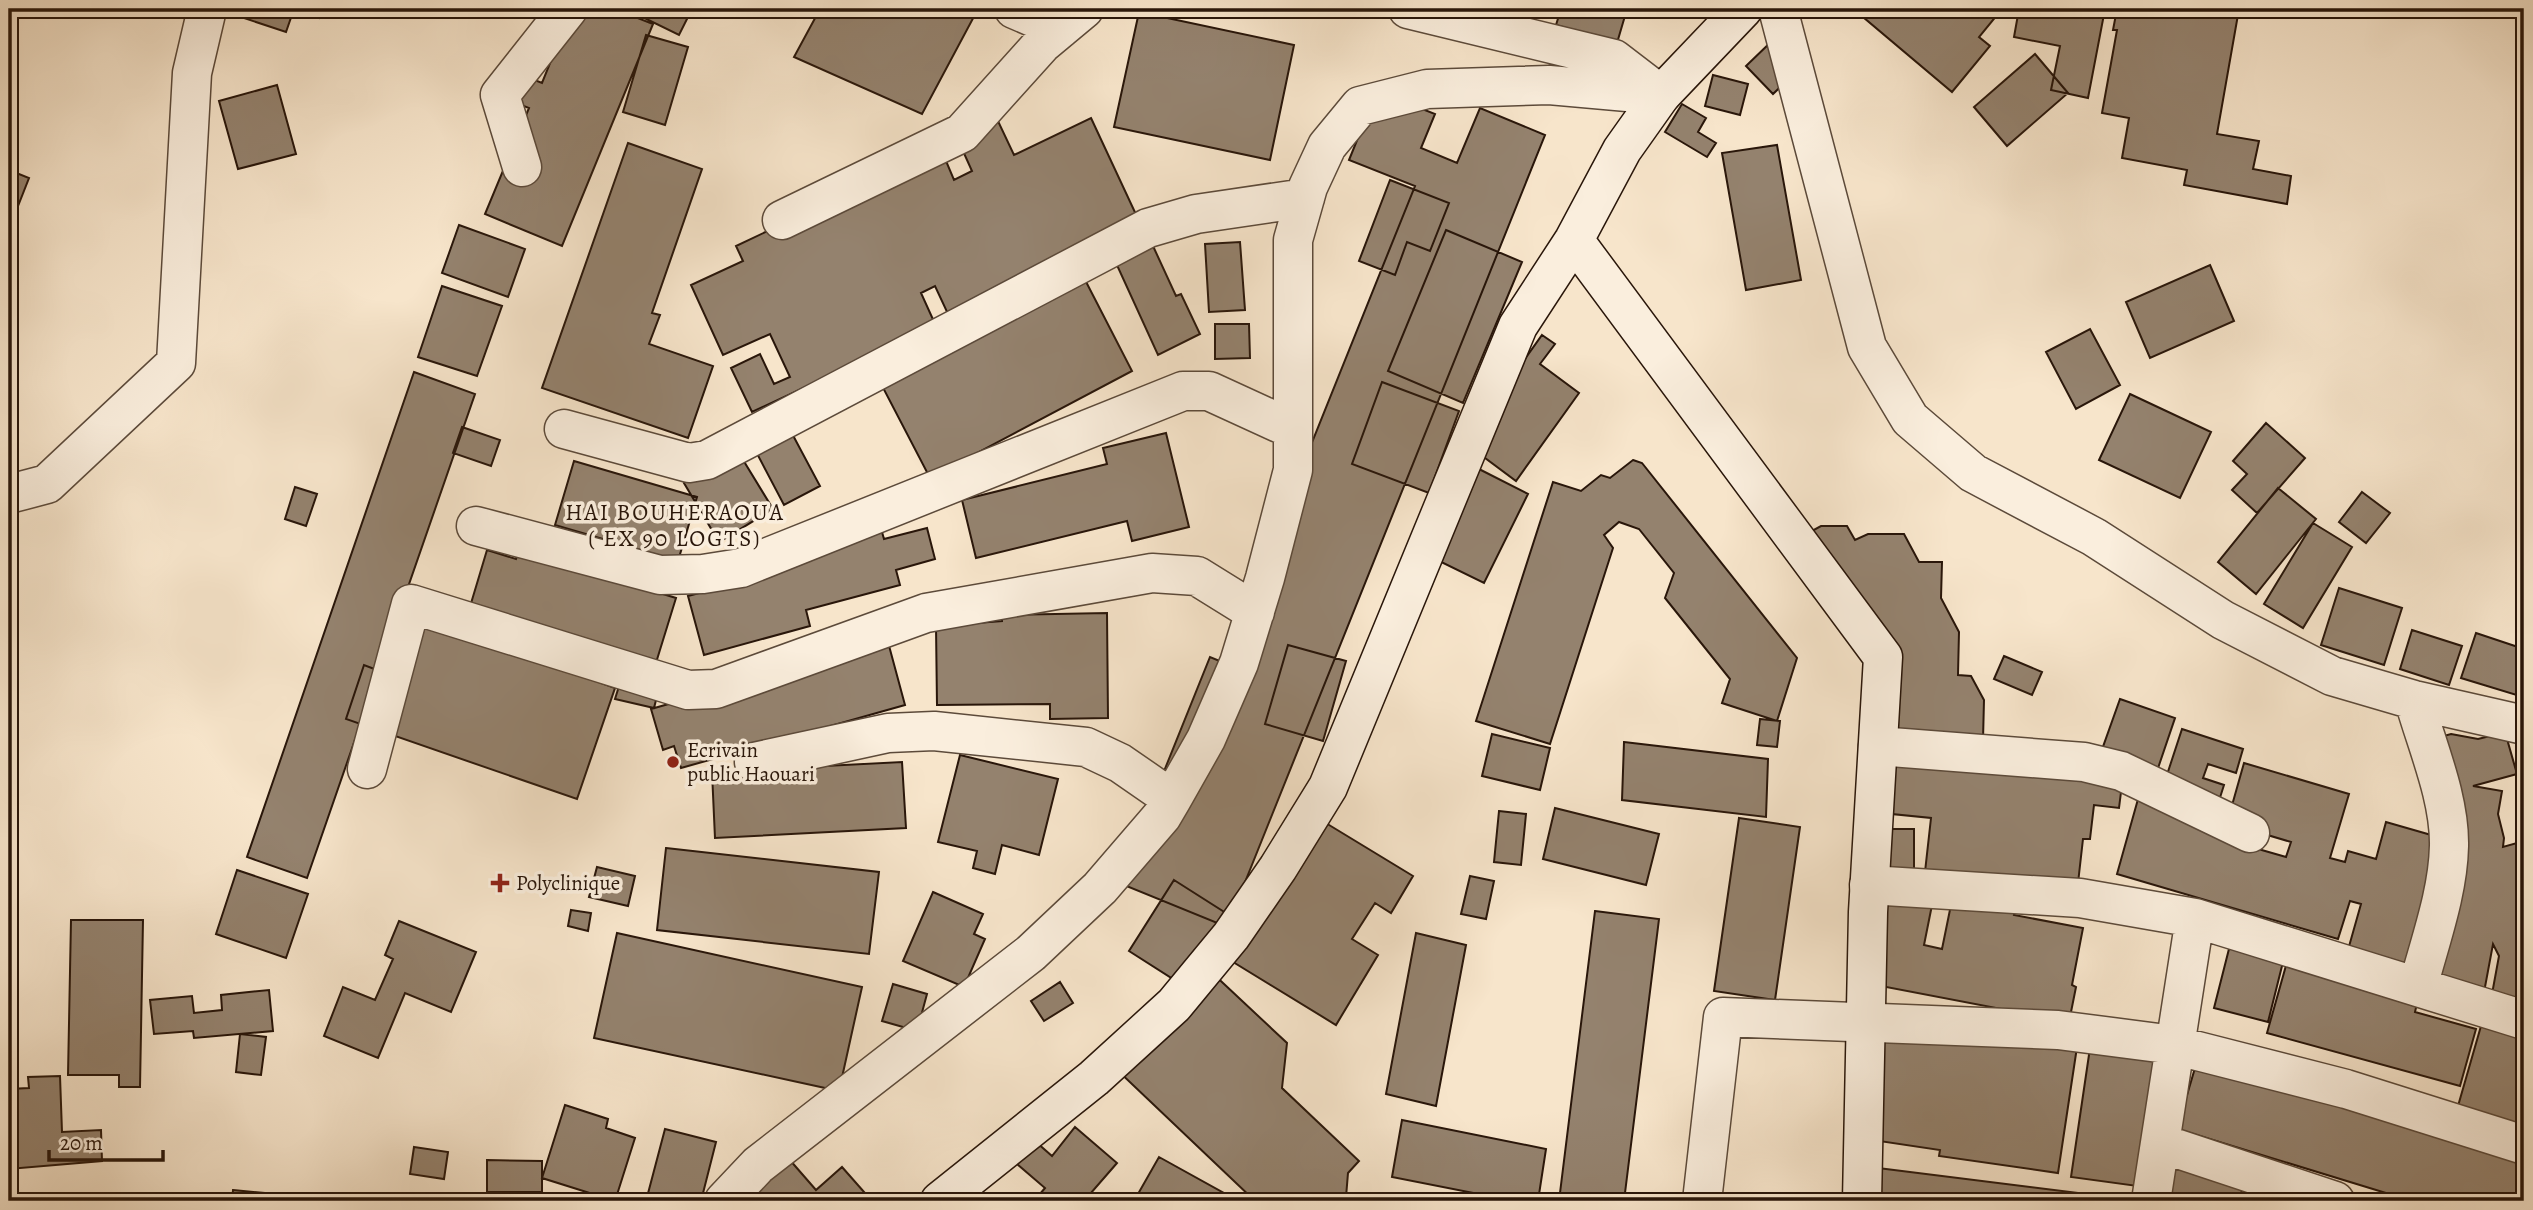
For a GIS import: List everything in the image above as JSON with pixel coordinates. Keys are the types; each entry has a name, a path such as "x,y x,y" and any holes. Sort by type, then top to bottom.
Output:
{"street":[{"path":"9,495 47,484 176,363 192,73 207,9"},
{"path":"522,167 500,95 568,9"},
{"path":"1014,9 1072,19"},
{"path":"1408,9 1614,59 1661,95"},
{"path":"940,1201 1094,1078 1174,1005 1231,936 1278,868 1328,787 1518,326 1574,240 1622,150 1661,95 1743,9"},
{"path":"1778,9 1867,347 1910,419 1973,473 2095,537 2223,620 2332,676 2414,700 2524,725"},
{"path":"782,220 962,133 1042,44 1072,19"},
{"path":"724,1201 758,1165 1031,953 1100,888 1162,817 1212,727 1239,663 1255,612 1293,470 1293,240 1305,198 1327,146 1360,106 1427,89 1549,85 1661,95"},
{"path":"564,429 689,463 707,460 1148,228 1196,214 1305,198"},
{"path":"1574,240 1883,657 1869,885 1862,1201"},
{"path":"475,526 660,575 703,574 741,568 1184,391 1209,391 1292,429"},
{"path":"367,769 411,604 688,690 716,689 926,613 1152,573 1197,576 1255,612"},
{"path":"2414,700 2443,804 2449,844 2446,881 2418,987"},
{"path":"754,762 888,733 934,731 1086,747 1120,763 1172,799"},
{"path":"1878,746 2084,762 2121,771 2250,833"},
{"path":"1869,885 2080,898 2195,918 2524,1020"},
{"path":"2151,1201 2195,918"},
{"path":"1702,1201 1723,1017 2058,1030 2174,1045 2346,1089 2524,1145"},
{"path":"2160,1143 2335,1201"}],"building":[{"path":"217,9 294,9 286,32"},
{"path":"294,9 322,9 319,18"},
{"path":"572,9 615,9 653,24 562,246 485,214 529,108 501,97 512,71 542,83"},
{"path":"626,9 692,9 679,35"},
{"path":"820,9 978,9 922,114 794,57"},
{"path":"1508,9 1538,9 1536,17"},
{"path":"1561,9 1627,9 1617,43 1556,25"},
{"path":"1869,9 2002,9 1979,37 1990,46 1952,92 1863,17"},
{"path":"2019,9 2105,9 2088,98 2051,90 2060,46 2014,37"},
{"path":"2117,9 2239,9 2217,134 2259,141 2253,169 2291,176 2287,204 2184,185 2187,170 2122,158 2129,118 2102,113 2117,30 2113,30"},
{"path":"1139,12 1294,45 1270,160 1114,127"},
{"path":"646,35 688,47 665,125 623,112"},
{"path":"1773,40 1800,68 1773,94 1746,66"},
{"path":"2035,54 2068,93 2007,146 1974,107"},
{"path":"1713,75 1748,84 1740,115 1705,106"},
{"path":"277,85 296,154 238,169 219,101"},
{"path":"1377,91 1435,114 1421,148 1457,163 1480,108 1545,135 1227,927 1119,883 1210,657 1254,675 1227,654 1415,186 1349,160"},
{"path":"1682,104 1706,118 1698,132 1716,143 1707,157 1665,132"},
{"path":"1091,118 1140,223 948,314 935,286 921,293 936,326 752,412 731,368 760,354 774,384 790,377 770,334 723,355 691,285 743,261 736,246 941,149 954,180 972,171 958,140 998,121 1014,155"},
{"path":"628,143 702,169 652,313 660,315 649,344 713,366 688,438 542,388"},
{"path":"1777,145 1801,280 1746,290 1722,153"},
{"path":"9,170 29,178 9,229"},
{"path":"1390,180 1449,203 1430,251 1407,242 1395,275 1359,261"},
{"path":"459,225 525,249 508,297 442,273"},
{"path":"1446,230 1522,262 1463,403 1388,371"},
{"path":"1240,242 1245,310 1209,312 1205,244"},
{"path":"1153,246 1176,296 1181,294 1200,334 1158,355 1116,263"},
{"path":"2210,265 2234,321 2150,358 2126,302"},
{"path":"1081,272 1132,371 930,478 879,380"},
{"path":"442,286 502,306 477,376 418,357"},
{"path":"1215,324 1249,324 1250,358 1215,359"},
{"path":"2090,329 2120,385 2076,409 2046,352"},
{"path":"1542,335 1555,344 1540,364 1579,393 1516,481 1465,443"},
{"path":"414,372 475,394 307,878 247,857"},
{"path":"1382,382 1459,411 1429,493 1352,464"},
{"path":"2130,394 2211,432 2180,498 2099,460"},
{"path":"2266,423 2305,458 2257,513 2232,490 2247,474 2233,461"},
{"path":"788,426 820,486 784,505 752,444"},
{"path":"462,427 500,440 491,466 453,453"},
{"path":"1166,433 1189,527 1132,541 1127,521 976,558 962,500 1107,464 1103,448"},
{"path":"737,450 773,509 719,542 684,483"},
{"path":"1633,460 1642,463 1797,658 1777,721 1722,703 1730,679 1665,598 1674,573 1639,529 1619,522 1604,535 1613,548 1550,744 1476,721 1553,482 1581,491 1601,475 1610,478"},
{"path":"574,461 697,497 678,561 555,525"},
{"path":"1475,467 1528,494 1484,583 1431,557"},
{"path":"295,487 317,494 306,526 285,519"},
{"path":"2278,488 2316,519 2256,594 2218,562"},
{"path":"2362,492 2390,513 2366,543 2339,522"},
{"path":"2313,523 2352,547 2303,628 2264,604"},
{"path":"880,525 884,539 927,528 935,559 896,570 900,585 806,610 810,626 704,655 688,596 722,587"},
{"path":"1821,526 1847,526 1855,540 1868,534 1904,534 1919,562 1942,562 1941,598 1959,632 1958,675 1971,676 1984,700 1983,740 1870,737 1873,672 1799,538"},
{"path":"487,550 516,559 519,550 676,598 655,666 469,610"},
{"path":"2339,588 2402,608 2384,665 2321,645"},
{"path":"1107,613 1108,718 1050,719 1050,704 937,705 936,626 1002,621 1002,615"},
{"path":"426,619 615,688 577,799 346,719 364,665 377,670"},
{"path":"2412,630 2462,646 2449,685 2400,669"},
{"path":"2476,633 2524,649 2523,697 2461,678"},
{"path":"888,642 905,705 681,768 674,746 663,750 651,709"},
{"path":"1288,645 1346,661 1323,741 1265,724"},
{"path":"2004,656 2042,672 2032,695 1994,679"},
{"path":"620,683 658,692 654,708 615,699"},
{"path":"2120,699 2175,718 2155,777 2099,758"},
{"path":"1760,719 1780,721 1777,747 1757,745"},
{"path":"2182,729 2243,749 2236,773 2208,764 2203,778 2224,785 2217,807 2162,790"},
{"path":"1492,734 1550,748 1540,790 1482,776"},
{"path":"2451,734 2478,739 2490,736 2507,739 2517,774 2473,786 2502,791 2498,814 2504,838 2503,847 2524,841 2524,1011 2490,1005 2499,956 2493,944 2482,1003 2436,994 2433,739"},
{"path":"1624,742 1768,759 1766,817 1622,800"},
{"path":"1869,750 2123,776 2119,808 2094,805 2090,839 2083,839 2077,892 1925,872 1931,818 1862,811"},
{"path":"960,755 1058,779 1039,855 1002,845 995,874 973,868 977,851 938,842"},
{"path":"902,762 906,828 715,838 712,772"},
{"path":"2244,763 2349,794 2330,858 2345,862 2348,851 2376,859 2386,822 2452,841 2412,977 2346,957 2361,904 2350,901 2338,939 2117,874 2140,792 2213,836 2286,857 2291,842 2227,823"},
{"path":"9,804 18,804 10,993 9,993"},
{"path":"1555,808 1659,834 1646,885 1543,859"},
{"path":"1499,811 1526,814 1521,865 1494,862"},
{"path":"1311,814 1413,876 1391,913 1375,903 1352,939 1378,955 1336,1025 1220,954"},
{"path":"1739,818 1800,827 1775,1000 1714,991"},
{"path":"1877,829 1914,829 1914,875 1877,875"},
{"path":"666,848 879,872 869,954 657,930"},
{"path":"597,867 635,876 628,906 589,897"},
{"path":"237,870 308,894 286,958 216,934"},
{"path":"1470,876 1494,881 1486,919 1461,914"},
{"path":"1174,880 1229,915 1184,986 1129,951"},
{"path":"933,892 983,914 974,934 985,939 964,987 903,961"},
{"path":"1876,895 1932,905 1924,945 1942,949 1953,895 2016,907 2014,915 2083,928 2072,985 2076,987 2069,1022 1860,982"},
{"path":"571,910 591,913 588,931 568,926"},
{"path":"1595,911 1659,919 1624,1201 1559,1201"},
{"path":"71,920 143,920 140,1087 119,1087 119,1075 68,1075"},
{"path":"399,921 476,952 451,1012 405,993 378,1058 324,1036 343,987 375,1000 393,959 385,955"},
{"path":"617,933 862,987 839,1091 594,1038"},
{"path":"1416,933 1466,945 1436,1106 1386,1094"},
{"path":"2231,941 2285,954 2268,1022 2214,1008"},
{"path":"2287,962 2418,999 2415,1012 2476,1029 2460,1086 2267,1033"},
{"path":"1207,968 1287,1043 1282,1088 1359,1161 1348,1173 1346,1197 1342,1201 1255,1201 1114,1067"},
{"path":"1060,982 1073,1003 1044,1021 1031,1001"},
{"path":"893,984 927,994 917,1031 882,1021"},
{"path":"269,990 273,1031 194,1038 193,1031 154,1034 150,1000 192,996 194,1013 222,1010 221,995"},
{"path":"1878,1017 2077,1047 2058,1173 1939,1156 1940,1150 1859,1138"},
{"path":"2481,1026 2524,1039 2524,1126 2458,1106"},
{"path":"240,1034 266,1037 261,1075 236,1072"},
{"path":"2090,1048 2156,1058 2137,1186 2071,1177"},
{"path":"2195,1068 2524,1151 2524,1201 2412,1201 2177,1129"},
{"path":"60,1076 62,1132 101,1130 102,1161 9,1169 9,1089 29,1088 28,1077"},
{"path":"565,1105 608,1119 606,1128 635,1138 615,1201 542,1178"},
{"path":"1402,1120 1546,1149 1538,1201 1514,1201 1392,1177"},
{"path":"1075,1127 1117,1163 1084,1201 1034,1201 1045,1188 1017,1164 1036,1142 1052,1156"},
{"path":"665,1129 716,1142 701,1201 646,1201"},
{"path":"414,1147 448,1152 444,1179 410,1174"},
{"path":"1159,1157 1231,1197 1229,1201 1134,1201"},
{"path":"789,1159 816,1190 842,1167 872,1201 742,1201"},
{"path":"487,1160 542,1161 542,1192 487,1192"},
{"path":"2175,1163 2244,1183 2239,1201 2164,1201"},
{"path":"1862,1166 2111,1197 2110,1201 1858,1201"},
{"path":"967,1185 988,1201 955,1201"},
{"path":"233,1190 275,1194 274,1201 232,1201"}],"place":[{"name":"Ecrivain public Haouari","path":"673,762"},
{"name":"Polyclinique","path":"500,883"}],"district":[{"name":"HAI BOUHERAOUA ( EX 90 LOGTS)","path":"675,525"}]}
